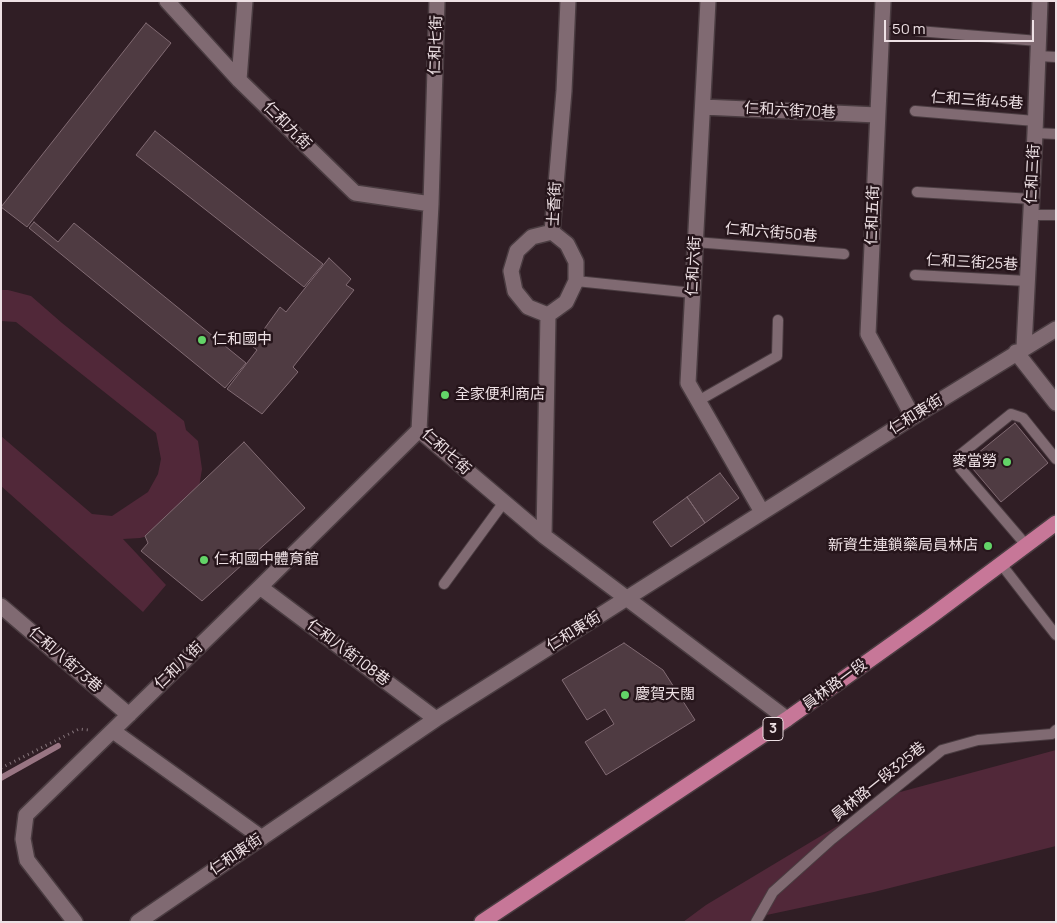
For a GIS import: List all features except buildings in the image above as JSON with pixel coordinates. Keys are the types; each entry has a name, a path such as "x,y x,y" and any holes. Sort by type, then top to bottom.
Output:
{"main road":[{"name":"員林路一段","path":"482,922 787,719 1056,522"}],"street":[{"name":"仁和九街","path":"167,1 239,80 354,194 431,204"},
{"path":"239,80 245,1"},
{"name":"仁和七街","path":"438,1 431,204 419,430 544,536 787,719"},
{"name":"士香街","path":"568,1 564,91 552,232 567,244 576,262 576,281"},
{"name":"仁和六街","path":"708,1 688,383 762,512"},
{"name":"仁和五街","path":"883,1 868,334 913,417"},
{"name":"仁和三街","path":"1020,350 1028,281 1040,1"},
{"name":"仁和六街70巷","path":"703,107 877,115"},
{"path":"548,315 528,307 515,292 511,271 517,251 522,246 532,237 552,232"},
{"path":"548,315 566,302 576,281"},
{"path":"544,536 548,315"},
{"name":"仁和東街","path":"138,922 436,720 762,512 1056,329"},
{"path":"1020,350 1056,403"},
{"name":"仁和八街","path":"75,922 27,860 23,839 26,815 419,430"},
{"name":"仁和八街108巷","path":"260,587 436,720"},
{"name":"仁和八街73巷","path":"1,606 129,715"},
{"path":"112,731 262,838"}],"lane":[{"path":"918,31 1038,48 1056,57"},
{"name":"仁和三街45巷","path":"915,111 1035,127 1056,134"},
{"path":"917,192 1032,199"},
{"path":"1031,215 1056,215"},
{"name":"仁和六街50巷","path":"695,242 844,254"},
{"name":"仁和三街25巷","path":"915,275 1028,281"},
{"path":"576,281 693,293"},
{"path":"698,401 777,356 778,320"},
{"path":"1026,545 960,468 960,455 1011,414 1023,418 1056,459"},
{"path":"444,584 504,502"},
{"path":"1001,564 1056,635"},
{"name":"員林路一段325巷","path":"756,922 773,892 832,839 942,750 978,740 1052,734 1056,730"}],"path":[{"path":"1,768 79,729 112,731"}],"shaded area":[{"path":"1,290 31,296 184,421 186,430 198,441 202,469 198,493 165,532 140,538 123,539 166,585 143,612 1,486 1,436 92,514 112,516 148,492 158,474 161,459 156,433 16,322 1,321"},
{"path":"1056,750 1056,846 874,892 762,916 758,922 683,922 706,905 889,795"}],"waterway":[{"path":"1,778 58,746"}],"place":[{"name":"仁和國中","path":"202,340"},
{"name":"全家便利商店","path":"445,395"},
{"name":"麥當勞","path":"1007,462"},
{"name":"新資生連鎖藥局員林店","path":"988,546"},
{"name":"仁和國中體育館","path":"204,560"},
{"name":"慶賀天闊","path":"625,695"}]}
